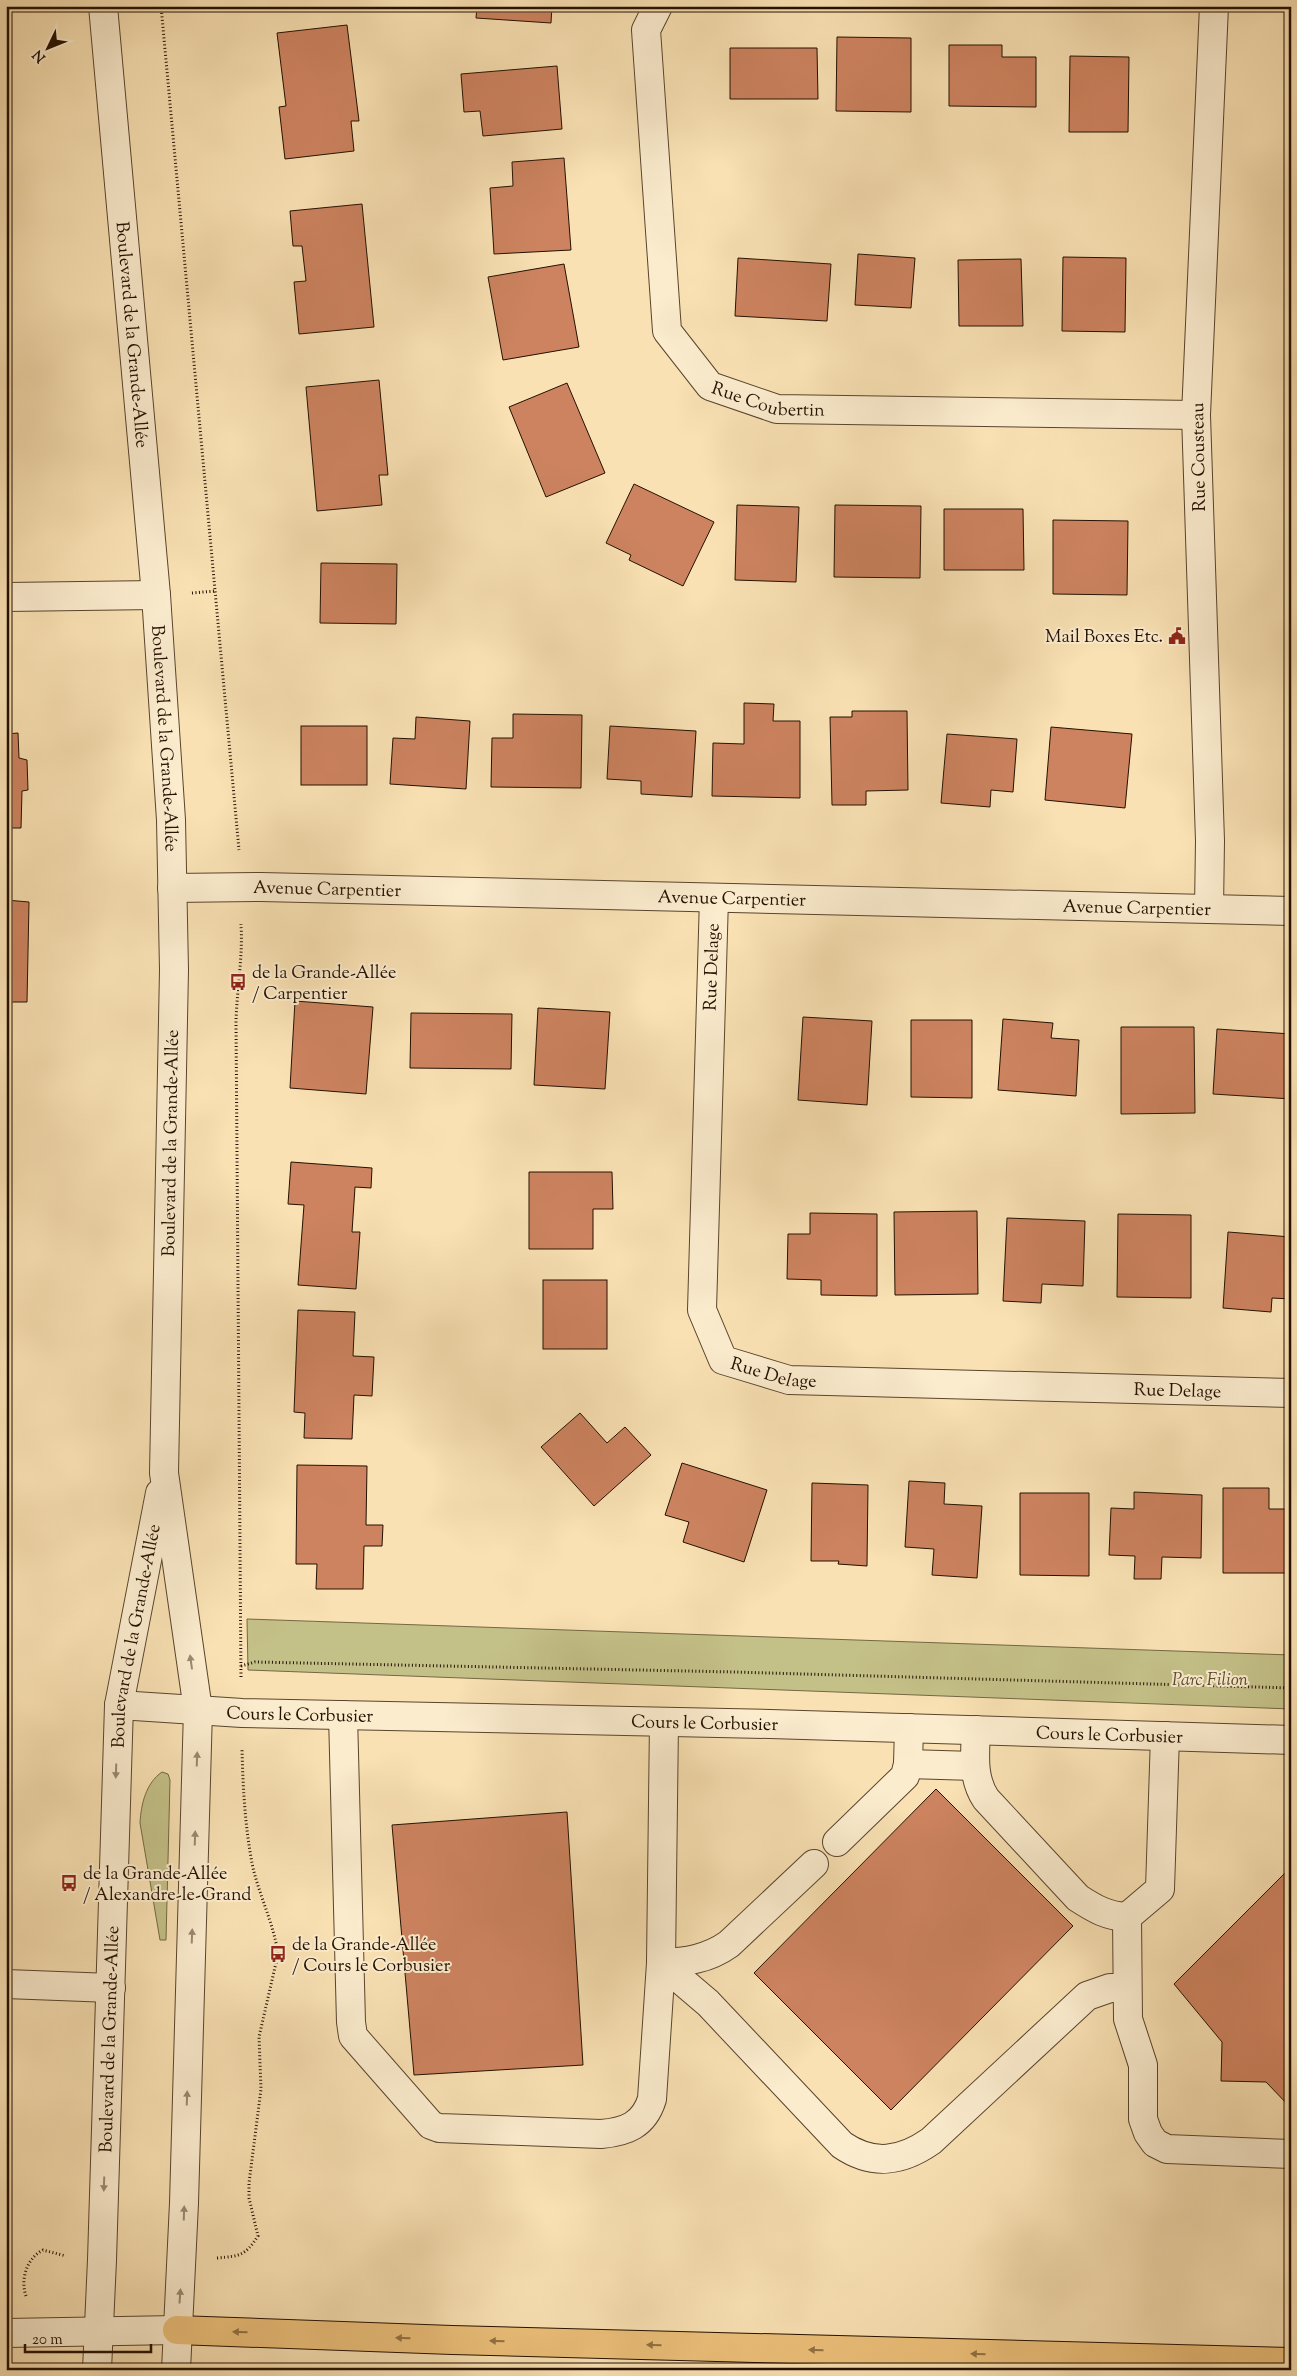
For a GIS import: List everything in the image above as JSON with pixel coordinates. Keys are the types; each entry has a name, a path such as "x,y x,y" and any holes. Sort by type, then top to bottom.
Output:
{"highway":[{"path":"177,2330 452,2340 1291,2362"}],"street":[{"name":"Boulevard de la Grande-Allée","path":"103,6 156,595 170,820 174,970 164,1472 198,1710 184,2203 176,2370"},
{"name":"Rue Coubertin","path":"658,6 646,30 667,331 710,386 777,409 1196,415"},
{"name":"Rue Cousteau","path":"1209,909 1209,831 1196,415 1214,6"},
{"path":"6,596 94,597 156,595"},
{"name":"Avenue Carpentier","path":"172,888 261,887 1291,911"},
{"name":"Rue Delage","path":"714,898 702,1310 723,1360 789,1380 1291,1394"},
{"name":"Boulevard de la Grande-Allée","path":"97,2370 119,1705 164,1472"},
{"name":"Cours le Corbusier","path":"119,1705 344,1715 909,1728 1291,1740"},
{"path":"344,1715 351,2022 353,2036 431,2125 438,2128 601,2134 619,2132 632,2127 643,2118 652,2099 661,1963 664,1722"},
{"path":"837,1842 892,1790 904,1776 908,1764 909,1728"},
{"path":"976,1730 974,1766 976,1780 986,1799 1078,1898 1096,1910 1110,1916 1127,1917 1160,1889 1165,1736"},
{"path":"908,1764 974,1766"},
{"path":"661,1963 683,1962 716,1953 729,1944 814,1864"},
{"path":"1127,1917 1128,2019 1143,2065 1143,2118 1148,2133 1155,2143 1167,2149 1291,2154"},
{"path":"661,1963 708,2003 842,2145 853,2152 884,2160 901,2158 916,2152 931,2141 1087,1996 1104,1989 1127,1988"},
{"path":"6,1984 111,1988"},
{"path":"6,2333 177,2330"}],"path":[{"path":"161,6 238,834"},
{"path":"242,943 236,1021 241,1666 256,1662 1291,1688"},
{"path":"239,2256 250,2249 258,2236 249,2198 249,2183 261,2089 259,2037 278,1954 276,1940 254,1870 244,1820 243,1760"},
{"path":"24,2294 29,2261 35,2254 43,2250 52,2252"}],"green space":[{"name":"Parc Filion","path":"247,1619 1291,1655 1291,1709 248,1670"},
{"path":"162,1772 168,1774 170,1780 166,1940 160,1940 140,1823 148,1788"}],"building":[{"path":"477,6 552,6 551,23 476,18"},
{"path":"347,25 359,121 351,121 354,151 285,159 279,107 286,106 277,33"},
{"path":"837,37 911,38 911,112 836,111"},
{"path":"949,45 1002,45 1002,57 1036,57 1036,107 949,106"},
{"path":"730,48 817,48 818,99 730,99"},
{"path":"1070,56 1129,57 1128,132 1069,132"},
{"path":"557,66 562,129 483,136 480,111 464,112 461,74"},
{"path":"564,158 571,250 494,254 490,188 513,186 512,162"},
{"path":"362,204 374,327 299,334 294,282 306,281 302,246 293,246 290,211"},
{"path":"858,254 915,258 911,308 855,305"},
{"path":"1063,257 1126,258 1125,332 1062,331"},
{"path":"738,258 831,264 827,321 735,316"},
{"path":"1021,259 1023,326 959,326 958,260"},
{"path":"564,264 579,347 503,360 488,277"},
{"path":"379,380 388,475 379,475 382,505 317,511 306,387"},
{"path":"567,383 605,473 546,497 509,407"},
{"path":"6,448 8,495 6,495"},
{"path":"634,484 714,522 683,586 629,560 631,555 606,543"},
{"path":"737,505 799,507 796,582 735,580"},
{"path":"835,505 921,506 920,578 834,577"},
{"path":"944,509 1023,509 1024,570 944,570"},
{"path":"1053,520 1128,521 1127,595 1053,594"},
{"path":"321,563 397,564 396,624 320,623"},
{"path":"744,703 774,704 773,721 800,721 800,798 712,796 713,743 744,744"},
{"path":"852,711 907,711 908,790 866,791 866,805 832,805 830,717 852,717"},
{"path":"513,714 582,715 581,788 491,787 492,738 513,738"},
{"path":"416,717 470,721 466,789 390,784 393,738 415,739"},
{"path":"301,726 367,726 367,785 301,785"},
{"path":"610,726 696,731 692,797 641,794 641,781 607,779"},
{"path":"1051,727 1132,734 1125,808 1045,800"},
{"path":"18,733 19,758 27,760 28,790 22,791 21,828 6,828 6,734"},
{"path":"947,734 1017,739 1013,792 991,790 990,807 941,803"},
{"path":"6,900 29,902 27,1002 6,1002"},
{"path":"295,1001 373,1007 366,1094 290,1088"},
{"path":"538,1008 610,1012 605,1089 534,1085"},
{"path":"411,1013 512,1014 511,1069 410,1068"},
{"path":"803,1017 872,1021 867,1105 798,1100"},
{"path":"1003,1019 1053,1023 1051,1038 1079,1040 1076,1096 998,1090"},
{"path":"911,1020 972,1020 972,1098 911,1097"},
{"path":"1121,1027 1194,1027 1195,1113 1121,1114"},
{"path":"1217,1029 1291,1034 1291,1099 1213,1094"},
{"path":"6,1127 10,1127 8,1216 6,1216"},
{"path":"291,1162 372,1168 371,1188 355,1187 352,1232 360,1232 356,1289 298,1285 304,1205 288,1204"},
{"path":"529,1172 612,1172 613,1209 593,1209 593,1249 529,1249"},
{"path":"977,1211 978,1294 895,1295 894,1212"},
{"path":"810,1213 877,1214 877,1296 821,1295 821,1280 787,1279 788,1234 810,1234"},
{"path":"1118,1214 1191,1215 1191,1298 1117,1297"},
{"path":"1007,1218 1085,1221 1083,1286 1042,1284 1041,1303 1003,1301"},
{"path":"1228,1232 1291,1237 1291,1299 1272,1298 1271,1312 1223,1308"},
{"path":"6,1275 8,1275 6,1386"},
{"path":"543,1280 607,1280 607,1349 543,1349"},
{"path":"298,1310 355,1312 353,1356 374,1357 372,1396 354,1395 352,1439 304,1438 305,1413 294,1412"},
{"path":"580,1413 607,1443 625,1427 651,1455 594,1506 541,1447"},
{"path":"682,1463 767,1490 744,1562 683,1542 689,1522 665,1515"},
{"path":"297,1465 367,1466 366,1525 383,1525 382,1546 364,1546 363,1589 316,1589 317,1564 296,1564"},
{"path":"909,1481 945,1483 944,1504 982,1506 977,1578 932,1575 934,1549 905,1547"},
{"path":"812,1483 868,1485 867,1566 838,1564 839,1561 811,1561"},
{"path":"1223,1488 1269,1488 1269,1509 1291,1509 1291,1573 1223,1573"},
{"path":"1134,1492 1202,1495 1201,1558 1162,1557 1161,1579 1134,1579 1135,1556 1109,1555 1111,1508 1134,1509"},
{"path":"1020,1493 1089,1493 1089,1576 1020,1575"},
{"path":"936,1789 1073,1926 891,2110 754,1973"},
{"path":"567,1812 583,2065 414,2075 392,1825"},
{"path":"1291,1867 1291,2108 1266,2082 1221,2081 1222,2042 1174,1984"}],"place":[{"name":"Mail Boxes Etc.","path":"1177,636"},
{"name":"de la Grande-Allée / Carpentier","path":"238,982"},
{"name":"de la Grande-Allée / Alexandre-le-Grand","path":"69,1883"},
{"name":"de la Grande-Allée / Cours le Corbusier","path":"278,1954"}]}
